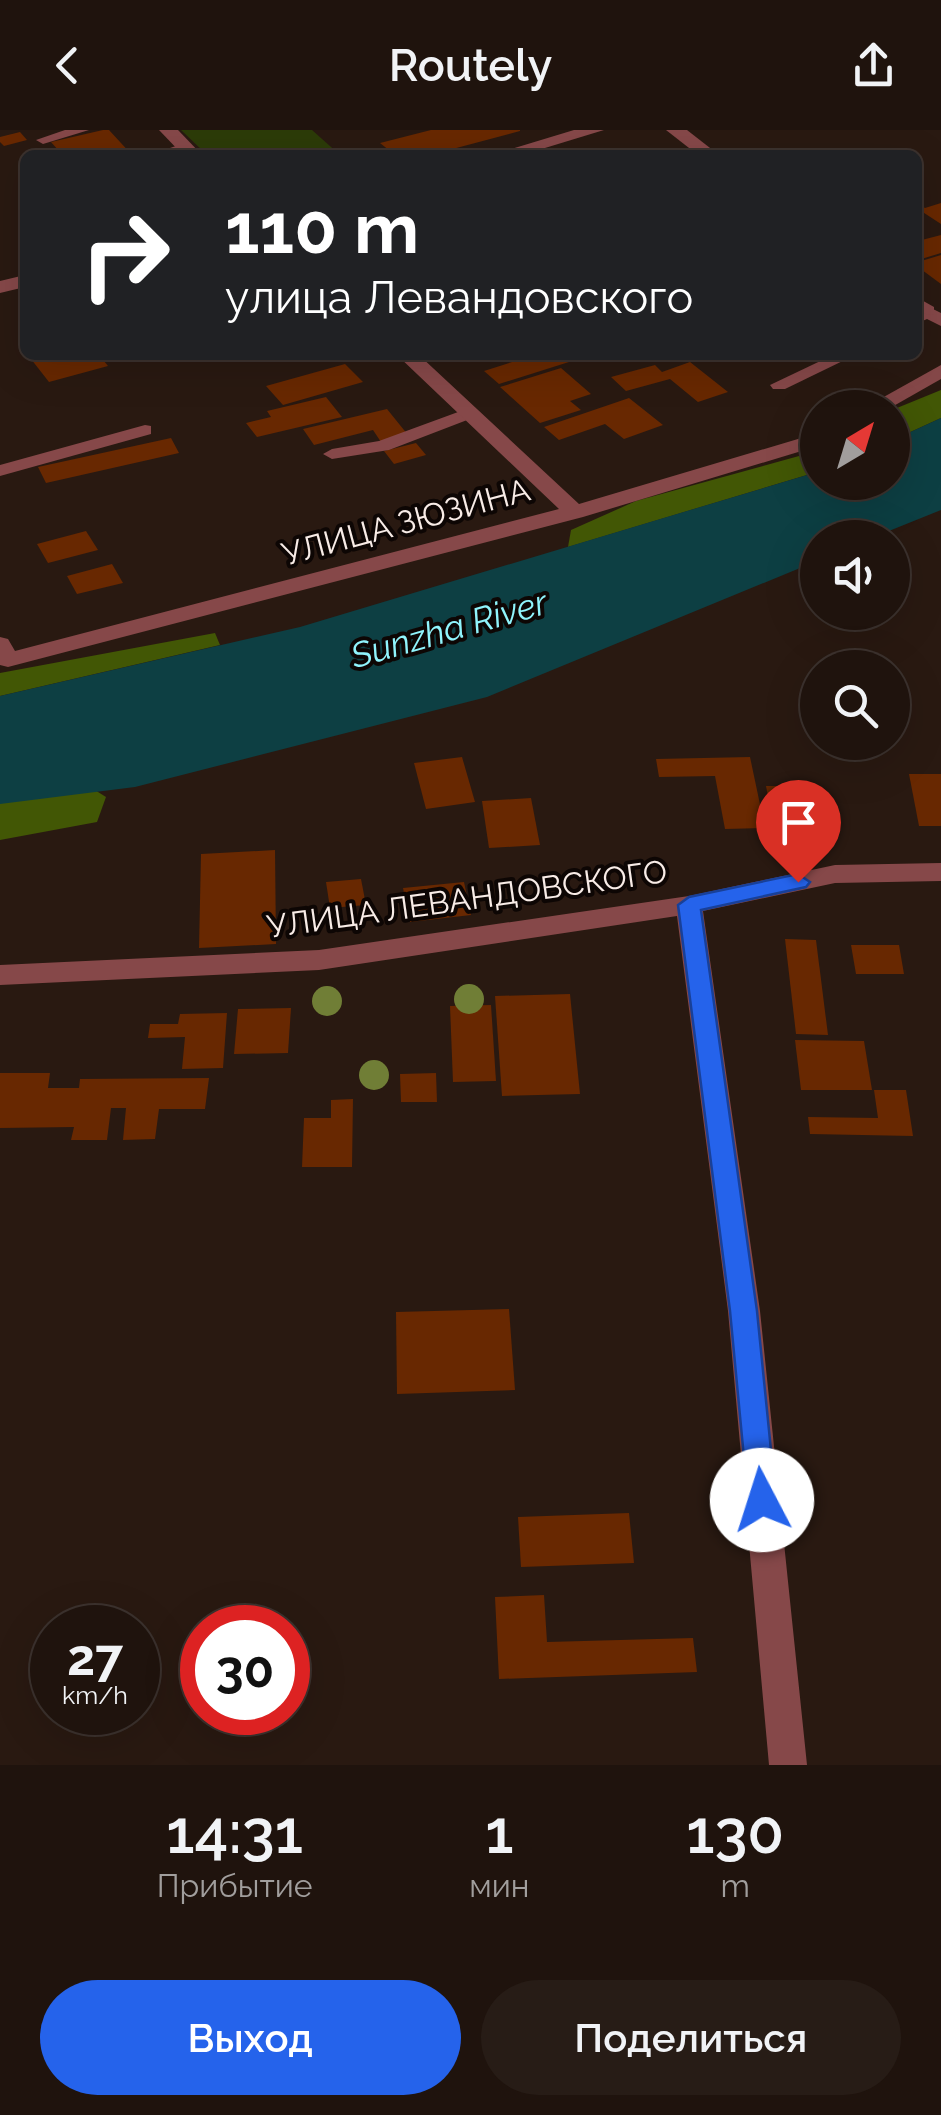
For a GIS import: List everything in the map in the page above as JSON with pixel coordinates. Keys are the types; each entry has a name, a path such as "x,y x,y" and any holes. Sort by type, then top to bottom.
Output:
{"street":[{"path":"168,130 188,150"},
{"path":"520,150 595,130"},
{"path":"675,130 703,150"},
{"path":"412,360 575,512"},
{"path":"906,390 941,370"},
{"name":"УЛИЦА ЗЮЗИНА","path":"3,655 575,512 800,444"},
{"name":"УЛИЦА ЛЕВАНДОВСКОГО","path":"0,975 320,960 689,905 835,874 941,872"},
{"path":"689,905 744,1311 788,1765"}],"lane":[{"path":"44,140 82,130"},
{"path":"779,385 836,360"},
{"path":"332,454 383,446 469,413"},
{"path":"0,471 145,430"}],"green space":[{"path":"181,130 312,130 334,150 202,150"},
{"path":"941,390 941,418 910,432 910,403"},
{"path":"800,456 800,477 568,547 571,530 636,501"},
{"path":"215,633 220,645 0,696 0,673"},
{"path":"90,787 106,797 97,822 0,840 0,800"}],"water":[{"name":"Sunzha River","path":"941,418 941,510 910,522 800,520 800,568 487,697 135,787 0,804 0,696 300,627 800,477 800,500 910,500 910,432"}],"building":[{"path":"109,130 127,150 58,150 51,142"},
{"path":"431,130 520,130 449,150 389,150 380,143"},
{"path":"20,132 27,140 4,146 0,142 0,137"},
{"path":"941,203 941,224 922,212 922,206"},
{"path":"941,235 941,253 922,259 922,240"},
{"path":"941,255 941,284 922,270 922,261"},
{"path":"32,360 103,360 108,366 49,382"},
{"path":"518,360 575,360 499,384 484,371"},
{"path":"690,362 728,392 698,402 670,379 626,391 611,377 655,365 662,372"},
{"path":"345,364 363,382 283,405 266,386"},
{"path":"561,368 591,394 570,401 581,410 540,423 500,387"},
{"path":"326,397 342,417 257,437 246,423 271,417 267,411"},
{"path":"629,398 663,425 624,439 605,424 559,440 544,427"},
{"path":"387,409 408,435 381,442 373,430 314,445 303,429"},
{"path":"171,438 179,453 46,483 38,467"},
{"path":"416,443 426,455 394,464 384,451"},
{"path":"86,531 98,550 48,563 37,544"},
{"path":"112,564 123,583 77,594 67,576"},
{"path":"462,757 475,802 426,809 414,763"},
{"path":"750,757 765,828 725,829 715,776 659,777 656,759"},
{"path":"909,774 941,774 941,826 919,826"},
{"path":"766,786 801,786 812,839 776,839"},
{"path":"531,798 540,845 489,848 482,801"},
{"path":"275,850 276,944 199,948 201,854"},
{"path":"361,879 366,905 330,908 326,882"},
{"path":"464,882 471,915 410,922 403,888"},
{"path":"785,939 816,940 828,1035 796,1034"},
{"path":"851,945 899,945 904,974 856,974"},
{"path":"570,994 580,1094 502,1096 495,996"},
{"path":"491,1005 496,1081 453,1082 450,1006"},
{"path":"291,1008 288,1053 234,1054 238,1009"},
{"path":"227,1013 223,1068 182,1069 185,1037 148,1038 150,1024 178,1024 180,1014"},
{"path":"795,1040 864,1041 872,1090 801,1090"},
{"path":"0,1073 50,1073 48,1088 79,1088 80,1079 209,1078 205,1109 159,1109 155,1139 123,1140 126,1108 111,1108 107,1140 71,1140 74,1127 0,1128"},
{"path":"436,1073 437,1102 401,1102 400,1074"},
{"path":"874,1090 906,1090 913,1136 810,1134 808,1117 878,1118"},
{"path":"353,1099 352,1167 302,1167 304,1118 331,1118 331,1100"},
{"path":"509,1309 515,1390 397,1394 396,1312"},
{"path":"629,1513 634,1563 521,1567 518,1517"},
{"path":"544,1595 547,1642 693,1638 697,1672 499,1679 495,1597"}],"route":[{"path":"762,1500 744,1311 689,905 798,882"}]}
